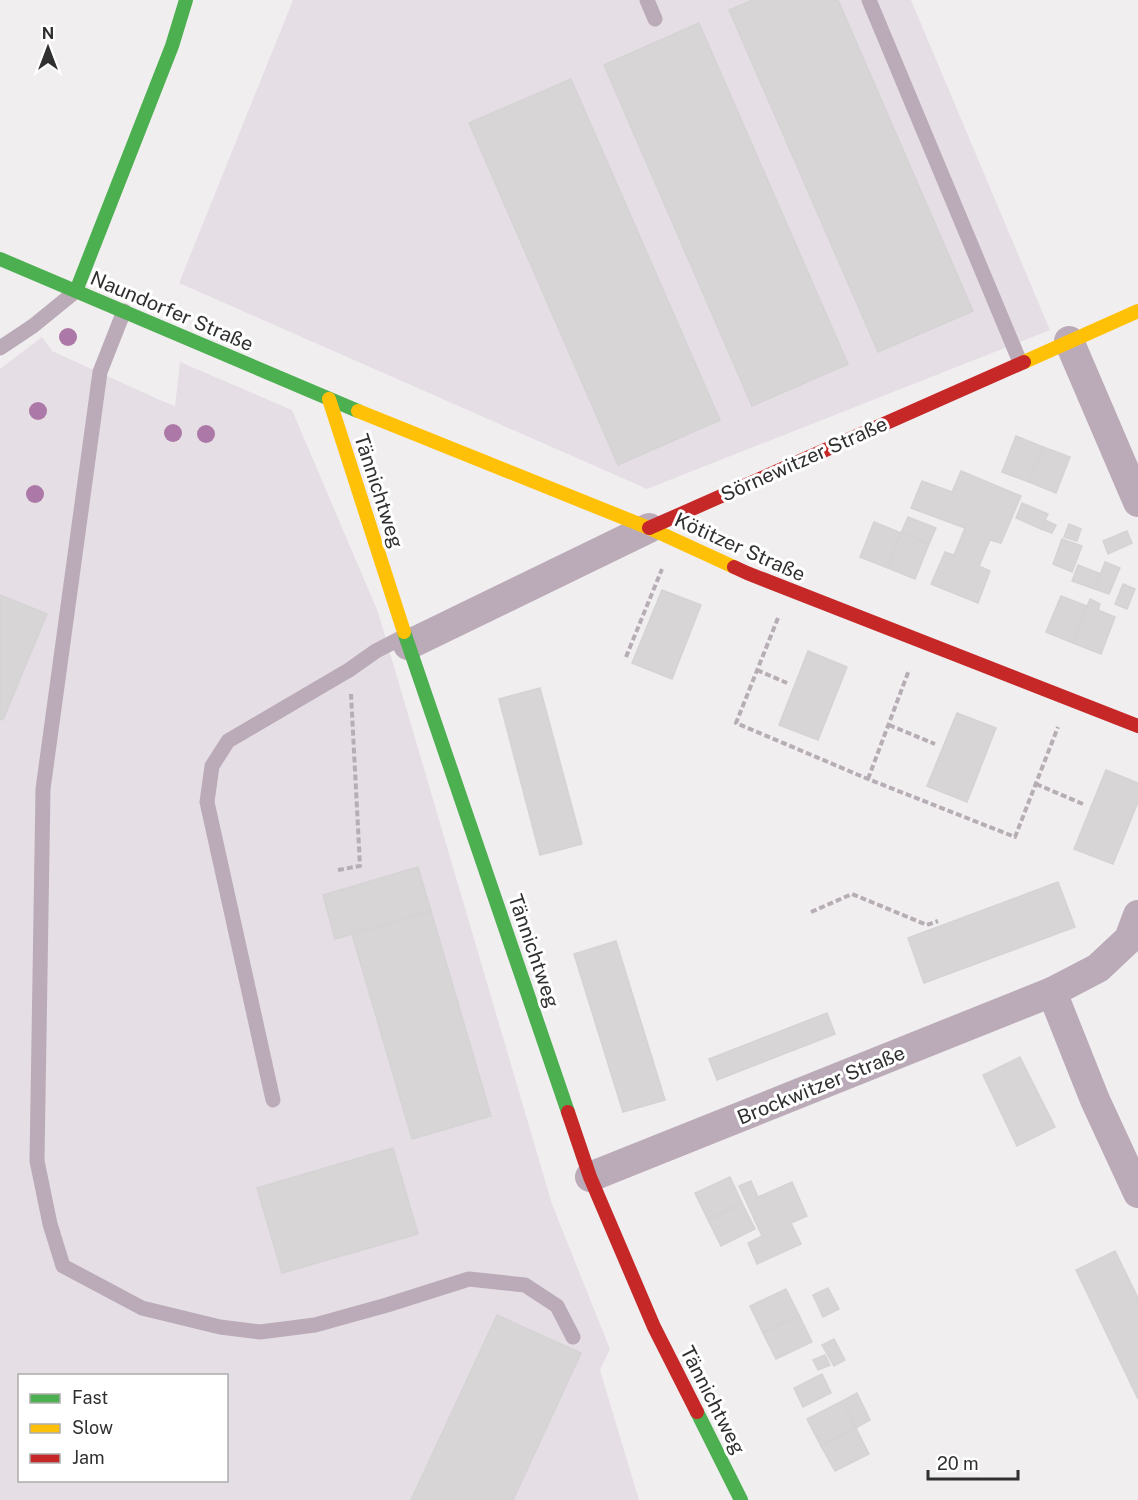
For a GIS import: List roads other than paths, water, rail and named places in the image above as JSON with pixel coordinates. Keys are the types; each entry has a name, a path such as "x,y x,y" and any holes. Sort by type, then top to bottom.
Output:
{"street":[{"path":"76,291 172,46 186,0"},
{"name":"Naundorfer Straße","path":"0,259 329,399"},
{"name":"Sörnewitzer Straße","path":"407,641 661,533 1069,340 1138,311"},
{"path":"1069,340 1138,502"},
{"name":"Kötitzer Straße","path":"329,399 661,533 789,590 1138,726"},
{"name":"Tännichtweg","path":"329,399 407,641 590,1177 654,1327 741,1500"},
{"name":"Brockwitzer Straße","path":"590,1177 1052,992 1098,968 1129,939 1138,915"},
{"path":"1052,992 1095,1100 1138,1193"}],"lane":[{"path":"647,0 655,19"},
{"path":"869,0 1020,363"},
{"path":"0,348 33,326 76,291"},
{"path":"124,311 99,372 43,789 37,1161 50,1224 63,1266 141,1308 220,1327 260,1332 315,1325 469,1279 525,1285 558,1306 573,1336"},
{"path":"273,1101 207,802 212,766 228,741 349,670 376,651 407,641"}]}
